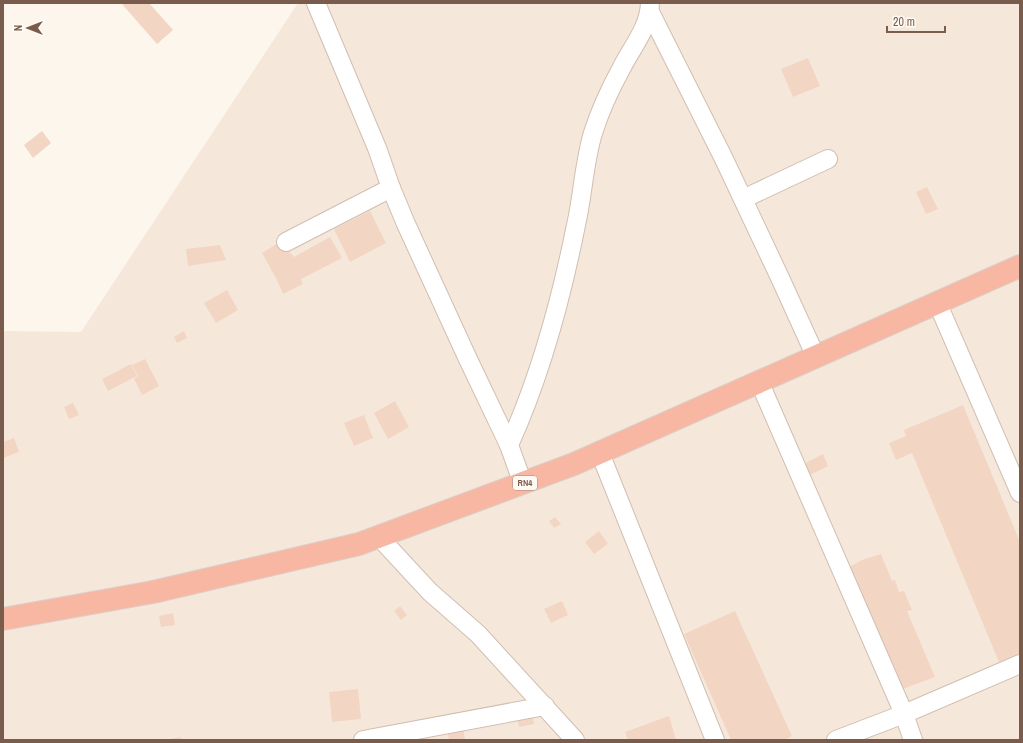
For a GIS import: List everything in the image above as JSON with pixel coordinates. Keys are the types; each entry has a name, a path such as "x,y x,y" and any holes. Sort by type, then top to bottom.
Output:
{"highway":[{"name":"RN4","path":"3,619 153,592 359,544 550,474 600,453 1020,266"}],"street":[{"path":"316,3 377,148 406,224 509,445 523,484"},
{"path":"509,445 522,417 544,352 566,273 580,209 593,133 621,68 641,34 650,8"},
{"path":"650,8 743,199 816,357"},
{"path":"743,199 828,159"},
{"path":"286,242 391,188"},
{"path":"937,302 1020,493"},
{"path":"759,382 904,714 913,740"},
{"path":"600,453 715,740"},
{"path":"379,537 430,592 478,634 575,740"},
{"path":"836,740 904,714 1020,664"},
{"path":"363,740 545,706"}],"shaded area":[{"path":"298,3 1020,3 1020,740 3,740 3,331 81,332"}],"building":[{"path":"149,3 173,30 157,44 122,4"},
{"path":"808,58 820,86 793,97 781,69"},
{"path":"42,131 51,143 33,158 24,145"},
{"path":"927,187 938,209 926,214 916,192"},
{"path":"370,211 386,243 350,262 334,229"},
{"path":"330,237 342,258 301,279 303,284 283,294 262,253 281,241 294,257"},
{"path":"220,245 226,260 188,266 186,249"},
{"path":"227,290 238,310 216,323 204,303"},
{"path":"184,331 187,338 177,343 174,337"},
{"path":"145,359 159,386 142,395 134,379 138,376 132,365"},
{"path":"131,364 137,376 108,391 102,379"},
{"path":"395,401 409,427 388,439 374,413"},
{"path":"73,403 79,415 69,419 64,407"},
{"path":"963,405 1020,542 1020,653 999,662 912,453 896,460 889,443 906,436 904,430"},
{"path":"364,415 373,438 354,446 344,423"},
{"path":"14,438 19,452 3,458 3,442"},
{"path":"823,454 828,466 806,477 800,466"},
{"path":"555,517 561,524 554,528 549,521"},
{"path":"599,531 608,544 594,554 585,542"},
{"path":"881,554 892,581 895,580 899,592 904,591 912,610 907,611 935,677 897,691 846,569 862,560"},
{"path":"562,601 568,615 551,623 544,609"},
{"path":"400,606 407,615 401,620 394,611"},
{"path":"735,611 792,736 784,740 731,740 684,634"},
{"path":"173,613 175,625 161,627 159,616"},
{"path":"358,689 361,719 332,722 329,692"},
{"path":"532,713 534,724 519,727 517,717"},
{"path":"669,716 676,740 628,740 625,732"},
{"path":"463,726 465,740 449,740 447,729"},
{"path":"181,737 181,740 170,740 170,739"}]}
